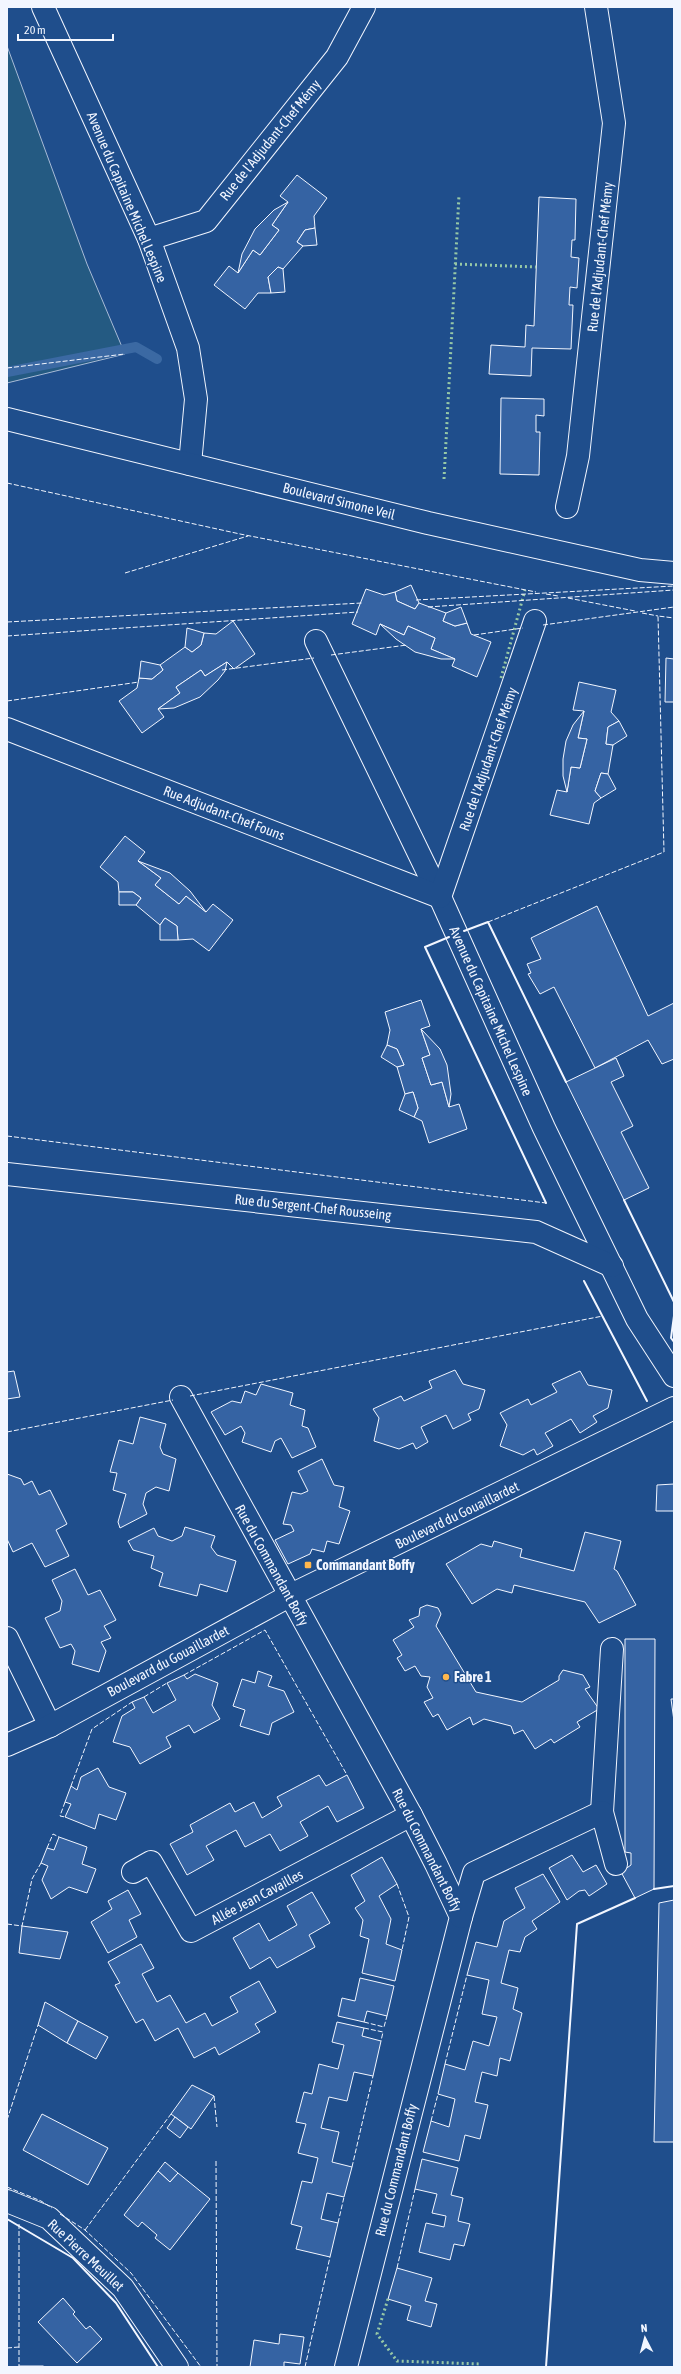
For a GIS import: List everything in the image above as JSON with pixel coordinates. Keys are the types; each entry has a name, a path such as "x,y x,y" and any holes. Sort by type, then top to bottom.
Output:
{"street":[{"name":"Avenue du Capitaine Michel Lespine","path":"43,7 149,239 188,348 196,399 190,464"},
{"name":"Rue de l'Adjudant-Chef Mémy","path":"149,239 206,221 337,57 364,7"},
{"name":"Rue de l'Adjudant-Chef Mémy","path":"567,508 578,456 614,123 596,7"},
{"name":"Boulevard Simone Veil","path":"7,419 555,552 640,570 674,572"},
{"name":"Rue de l'Adjudant-Chef Mémy","path":"440,897 535,621"},
{"name":"Avenue du Capitaine Michel Lespine","path":"316,641 440,897 544,1128 637,1319 672,1370"},
{"name":"Rue Adjudant-Chef Founs","path":"7,729 440,897"},
{"name":"Rue du Sergent-Chef Rousseing","path":"7,1174 536,1232 612,1266"},
{"name":"Rue du Commandant Boffy","path":"181,1397 289,1596 411,1815 461,1918 346,2367"},
{"name":"Boulevard du Gouaillardet","path":"7,1745 50,1726 289,1596 674,1408"},
{"path":"7,1638 50,1726"},
{"path":"612,1649 602,1812 616,1864"},
{"path":"461,1918 474,1874 602,1812"},
{"name":"Allée Jean Cavailles","path":"133,1872 151,1862 191,1932 411,1815"},
{"name":"Rue Pierre Meuillet","path":"7,2201 50,2218 123,2288 177,2367"}],"shaded area":[{"path":"7,46 87,264 125,354 7,383"}],"building":[{"path":"297,175 327,198 314,216 315,228 305,230 297,242 303,246 283,269 278,267 268,277 271,293 258,293 245,309 214,285 229,266 238,273 253,250 260,255 279,230 272,225 288,202 280,196"},
{"path":"539,197 576,199 575,240 572,240 571,257 579,258 577,288 570,287 569,305 573,305 571,349 532,348 531,376 489,374 491,345 525,347 526,325 534,326"},
{"path":"288,202 272,225 279,230 260,255 253,250 238,273 242,254 255,229 274,210"},
{"path":"315,228 317,245 303,246 297,242 305,230"},
{"path":"278,267 283,269 285,292 271,293 268,277"},
{"path":"501,398 544,399 544,416 536,415 536,432 540,432 539,475 500,474"},
{"path":"411,585 419,603 415,609 397,601 395,592"},
{"path":"366,589 384,595 395,592 397,601 415,609 419,603 446,613 443,621 455,626 467,623 471,634 491,642 477,677 452,666 455,659 431,649 435,638 408,626 404,635 380,624 376,635 352,624"},
{"path":"461,607 467,623 455,626 443,621 446,613"},
{"path":"233,621 255,654 234,669 227,662 205,676 201,670 176,687 180,693 158,709 164,717 142,733 119,701 137,688 139,678 152,679 163,670 160,665 185,647 192,652 201,645 204,633 216,634"},
{"path":"380,624 404,635 408,626 435,638 431,649 455,659 441,659 415,652 396,639"},
{"path":"187,628 204,633 201,645 192,652 185,647"},
{"path":"666,658 674,659 674,702 665,702"},
{"path":"141,661 160,665 163,670 152,679 139,678"},
{"path":"227,662 225,671 200,697 174,708 158,709 180,693 176,687 201,670 205,676"},
{"path":"579,682 616,690 611,712 619,721 608,727 606,744 613,745 608,774 601,773 595,791 601,798 594,803 589,824 550,815 557,790 567,792 571,767 580,768 587,739 578,738 584,711 573,710"},
{"path":"584,711 578,738 587,739 580,768 571,767 567,792 563,776 563,759 566,741 573,725"},
{"path":"619,721 627,736 613,745 606,744 608,727"},
{"path":"601,773 608,774 616,789 601,798 595,791"},
{"path":"125,836 145,852 138,861 161,878 155,885 179,904 186,896 206,912 213,904 233,920 209,951 193,939 178,940 177,926 165,918 160,925 136,905 141,898 133,892 119,892 118,882 100,867"},
{"path":"138,861 170,873 190,891 206,912 186,896 179,904 155,885 161,878"},
{"path":"119,892 133,892 141,898 136,905 119,905"},
{"path":"597,906 648,1016 674,1003 674,1059 662,1064 648,1040 595,1068 554,987 540,994 528,974 531,973 527,964 541,959 531,938"},
{"path":"165,918 177,926 178,940 160,940 160,925"},
{"path":"421,1000 430,1026 421,1029 430,1055 422,1058 431,1085 442,1082 449,1107 459,1104 467,1129 429,1143 422,1121 414,1117 418,1108 413,1092 405,1094 397,1067 404,1065 397,1049 387,1045 390,1030 385,1012"},
{"path":"421,1029 440,1049 447,1065 451,1094 449,1107 442,1082 431,1085 422,1058 430,1055"},
{"path":"387,1045 397,1049 404,1065 397,1067 381,1057"},
{"path":"616,1058 624,1076 611,1082 633,1126 621,1132 649,1188 624,1200 566,1082"},
{"path":"413,1092 418,1108 414,1117 399,1110 405,1094"},
{"path":"455,1370 463,1384 485,1390 479,1409 468,1414 471,1420 453,1429 446,1415 421,1427 428,1442 416,1449 413,1443 399,1449 374,1441 379,1418 373,1409 401,1396 404,1401 432,1388 429,1381"},
{"path":"14,1371 20,1397 7,1399 7,1372"},
{"path":"580,1371 588,1385 612,1390 608,1408 593,1416 597,1422 580,1433 571,1419 545,1433 553,1446 537,1455 534,1449 523,1455 500,1446 507,1425 500,1413 528,1399 531,1405 557,1392 552,1384"},
{"path":"261,1384 293,1393 290,1405 305,1410 302,1426 308,1428 316,1447 292,1458 281,1438 275,1441 271,1452 242,1442 245,1433 241,1426 225,1435 211,1412 232,1401 241,1403 245,1391 256,1395"},
{"path":"140,1417 166,1424 160,1447 163,1454 176,1459 169,1491 156,1487 146,1493 143,1504 147,1514 120,1528 118,1522 126,1494 113,1490 117,1473 110,1472 119,1440 133,1444"},
{"path":"322,1459 334,1485 344,1487 339,1507 350,1511 339,1544 327,1541 324,1552 312,1549 310,1554 288,1564 275,1540 294,1531 291,1525 283,1524 292,1492 301,1494 308,1491 298,1471"},
{"path":"7,1474 21,1479 24,1485 32,1481 39,1495 50,1490 67,1524 56,1530 69,1556 45,1567 32,1543 13,1552 7,1539"},
{"path":"674,1484 674,1511 656,1511 657,1485"},
{"path":"185,1527 215,1536 211,1547 217,1555 236,1561 227,1592 200,1584 197,1596 159,1586 163,1573 151,1568 154,1556 133,1550 128,1541 154,1528 158,1536 172,1541 182,1536"},
{"path":"585,1532 621,1541 614,1569 617,1571 636,1605 599,1623 585,1602 514,1585 512,1593 497,1589 472,1604 446,1564 481,1544 492,1547 494,1541 522,1549 520,1557 574,1571"},
{"path":"75,1569 88,1595 100,1590 116,1620 104,1626 111,1638 101,1642 106,1651 99,1672 72,1664 75,1651 71,1644 60,1648 45,1618 60,1611 62,1601 52,1580"},
{"name":"Fabre 1","path":"427,1605 438,1608 441,1614 436,1626 476,1692 522,1702 559,1680 559,1676 563,1670 583,1675 590,1687 585,1689 599,1709 577,1722 580,1727 554,1743 551,1739 535,1749 523,1730 514,1734 511,1726 484,1719 473,1725 470,1717 447,1730 438,1714 433,1717 424,1702 433,1698 427,1687 430,1677 421,1676 415,1666 405,1671 397,1658 402,1655 393,1640 414,1627 409,1620 419,1616 420,1608"},
{"path":"625,1639 655,1639 654,1889 635,1898 621,1872 631,1865 631,1853 625,1852"},
{"path":"258,1671 272,1676 268,1686 284,1691 294,1712 272,1723 269,1735 240,1726 245,1710 233,1706 242,1679 255,1683"},
{"path":"195,1674 218,1683 212,1705 220,1719 194,1733 189,1725 166,1737 171,1747 140,1764 130,1747 113,1742 122,1716 135,1708 132,1702 144,1697 153,1713 176,1700 167,1683 184,1675 187,1679"},
{"path":"671,1699 674,1699 674,1721"},
{"path":"98,1768 109,1787 126,1793 116,1820 99,1814 95,1829 65,1817 71,1804 65,1802 71,1786 77,1790 81,1777"},
{"path":"319,1775 326,1786 347,1775 364,1808 337,1822 328,1806 300,1822 308,1836 280,1851 270,1834 245,1847 236,1830 206,1846 214,1860 187,1875 170,1844 193,1832 190,1825 230,1803 235,1812 254,1802 262,1818 282,1806 277,1797"},
{"path":"59,1837 87,1847 82,1864 96,1869 87,1893 69,1887 51,1899 42,1880 48,1866 41,1863 47,1848 54,1850"},
{"path":"572,1855 583,1872 596,1865 607,1884 589,1896 585,1890 579,1891 567,1900 549,1868"},
{"path":"382,1857 397,1884 379,1896 391,1919 386,1944 402,1950 395,1981 362,1973 369,1939 360,1936 363,1920 355,1908 365,1901 351,1875"},
{"path":"543,1874 560,1902 532,1921 537,1929 525,1937 520,1952 509,1950 501,1983 518,1988 513,2009 522,2013 510,2061 500,2058 497,2076 482,2072 475,2102 488,2105 480,2139 465,2135 459,2161 423,2152 431,2121 449,2127 455,2099 438,2094 445,2064 465,2070 473,2041 489,2046 497,2017 482,2014 489,1980 467,1975 476,1942 497,1947 504,1921 525,1908 515,1888"},
{"path":"128,1890 141,1914 129,1920 137,1937 108,1953 91,1922 112,1909 108,1901"},
{"path":"312,1892 330,1923 309,1935 315,1947 277,1968 270,1957 250,1969 233,1938 259,1923 269,1941 297,1925 287,1906"},
{"path":"674,1900 674,2142 654,2142 659,1903"},
{"path":"22,1926 68,1932 60,1959 19,1953"},
{"path":"141,1944 154,1968 142,1974 157,2002 170,1995 186,2023 205,2013 212,2026 238,2012 230,1997 259,1981 276,2012 255,2024 260,2032 219,2055 215,2047 194,2058 178,2028 155,2041 143,2019 136,2023 115,1985 120,1983 108,1962"},
{"path":"360,1978 394,1986 387,2016 367,2011 364,2022 338,2016 342,1998 355,2001"},
{"path":"45,2002 78,2021 67,2043 38,2025"},
{"path":"78,2021 108,2037 96,2059 67,2043"},
{"path":"337,2022 364,2028 362,2036 381,2041 373,2076 354,2072 347,2101 329,2097 321,2128 339,2132 332,2162 352,2167 344,2197 327,2193 321,2219 338,2223 330,2257 296,2249 302,2227 291,2224 302,2181 312,2183 318,2158 298,2153 306,2124 296,2122 304,2092 312,2094 319,2064 338,2069 344,2045 332,2042"},
{"path":"192,2085 214,2096 191,2129 171,2114"},
{"path":"42,2114 108,2148 88,2185 23,2150"},
{"path":"175,2117 188,2127 180,2138 167,2128"},
{"path":"422,2159 458,2168 451,2195 463,2198 458,2221 470,2224 464,2246 454,2244 450,2260 419,2252 426,2223 444,2227 446,2216 432,2213 437,2194 415,2189"},
{"path":"165,2162 178,2173 170,2182 158,2171"},
{"path":"158,2171 170,2182 178,2173 210,2199 170,2250 155,2238 157,2235 142,2222 138,2227 124,2215"},
{"path":"397,2268 432,2278 425,2301 437,2304 431,2327 407,2320 411,2306 388,2299"},
{"path":"63,2298 75,2312 73,2314 86,2329 90,2326 102,2339 77,2363 38,2322"},
{"path":"280,2334 304,2337 300,2364 284,2362 284,2367 250,2367 254,2340 279,2344"},
{"path":"43,2366 43,2367 19,2367"}],"waterway":[{"path":"7,372 136,347 157,359"}],"hedge":[{"path":"444,479 459,195"},
{"path":"455,264 536,267"},
{"path":"501,678 525,590"},
{"path":"388,2299 377,2334 397,2361 481,2364"}],"fence":[{"path":"7,368 125,354"},
{"path":"7,483 240,534 536,592"},
{"path":"125,573 248,536"},
{"path":"416,600 674,586"},
{"path":"428,607 674,590"},
{"path":"546,594 558,596"},
{"path":"568,598 635,611"},
{"path":"7,622 362,603"},
{"path":"543,625 674,607"},
{"path":"7,636 358,612"},
{"path":"642,613 658,616"},
{"path":"488,922 664,852 658,616 674,618"},
{"path":"474,635 523,628"},
{"path":"331,655 407,645"},
{"path":"222,670 314,658"},
{"path":"7,701 139,682"},
{"path":"7,1136 546,1203"},
{"path":"190,1396 603,1316"},
{"path":"7,1432 173,1400"},
{"path":"184,1675 265,1630 347,1775"},
{"path":"144,1697 167,1683"},
{"path":"71,1786 92,1729 132,1702"},
{"path":"65,1802 60,1816 65,1817"},
{"path":"47,1848 53,1834 59,1837"},
{"path":"7,1924 22,1926 32,1879 41,1863"},
{"path":"397,1884 409,1917 402,1950"},
{"path":"445,2064 467,1975"},
{"path":"364,2022 384,2027 387,2016"},
{"path":"7,2120 38,2025"},
{"path":"364,2028 383,2032 381,2041"},
{"path":"352,2167 373,2076"},
{"path":"431,2121 438,2094"},
{"path":"214,2096 217,2127"},
{"path":"85,2230 171,2114"},
{"path":"216,2161 217,2367"},
{"path":"7,2187 41,2201 52,2208"},
{"path":"397,2268 415,2189"},
{"path":"338,2223 344,2197"},
{"path":"60,2214 85,2230 131,2273 201,2367"},
{"path":"19,2224 19,2366"},
{"path":"305,2367 330,2257"},
{"path":"7,2348 19,2347"}],"wall":[{"path":"464,931 488,922 566,1082"},
{"path":"449,937 425,947 546,1203"},
{"path":"624,1200 674,1302"},
{"path":"584,1281 647,1401"},
{"path":"674,1316 671,1338 674,1342"},
{"path":"654,1889 674,1886"},
{"path":"546,2367 577,1924 635,1898"},
{"path":"7,2219 73,2258 116,2303 158,2367"}],"place":[{"name":"Commandant Boffy","path":"308,1565"},
{"name":"Fabre 1","path":"446,1677"}]}
